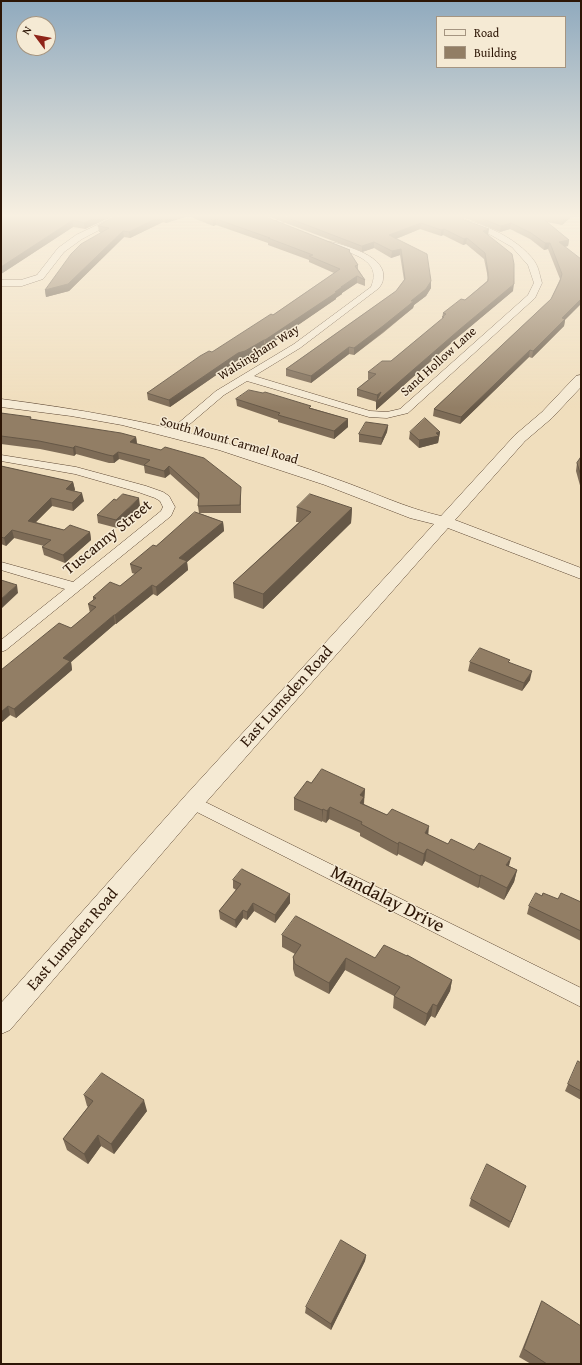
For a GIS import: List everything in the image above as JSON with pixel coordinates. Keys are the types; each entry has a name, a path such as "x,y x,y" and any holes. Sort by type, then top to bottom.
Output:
{"street":[{"path":"1,283 22,283 29,281"},
{"name":"Walsingham Way","path":"177,429 211,399 296,346 368,294 379,281"},
{"name":"Sand Hollow Lane","path":"245,377 370,414 382,416 394,415 404,411 532,296 538,283 537,281"},
{"name":"East Lumsden Road","path":"1,1022 192,802 446,522 520,438 547,415 581,379"},
{"name":"South Mount Carmel Road","path":"1,395 86,406 177,429 330,482 416,515 446,522 581,574"},
{"name":"South Mount Carmel Road","path":"1,403 78,413 177,429"},
{"name":"Tuscanny Street","path":"1,458 70,470 114,481 152,492 165,499 168,503 167,513 162,518 1,647"},
{"path":"1,566 74,588"},
{"name":"Mandalay Drive","path":"192,802 581,998"}],"building":[{"path":"52,281 71,281 68,284 45,290"},
{"path":"323,281 350,281 335,292 337,292 265,340 245,351 238,353 169,400 147,393 200,356 209,351 212,352 271,314 273,315"},
{"path":"404,281 431,281 426,289 411,301 414,301 383,326 354,348 349,347 311,376 286,369 396,291"},
{"path":"488,281 514,281 514,284 376,402 381,392 377,395 357,389 376,374 368,372 382,361 391,361 444,317 442,317 446,314 443,313 461,299 465,300"},
{"path":"560,281 581,281 581,299 562,318 565,319 533,351 530,350 461,417 434,409 551,299"},
{"path":"249,390 263,393 265,392 311,406 309,408 348,419 334,431 278,415 280,413 236,399"},
{"path":"1,413 121,433 136,437 130,442 161,450 165,447 204,458 241,487 240,505 198,506 199,493 169,466 164,471 144,465 150,460 118,452 113,456 75,446 73,448 39,441 1,436"},
{"path":"425,418 440,432 436,433 439,436 419,440 410,432"},
{"path":"366,422 388,425 382,438 359,434"},
{"path":"581,457 581,476 577,463"},
{"path":"1,466 73,482 66,489 82,493 72,503 51,498 28,521 64,530 70,525 90,532 63,555 42,547 51,540 12,530 4,538 1,537"},
{"path":"123,494 139,498 116,520 97,515 114,499 116,500"},
{"path":"310,494 352,508 263,594 233,583 311,512 297,507"},
{"path":"195,512 223,522 179,558 187,561 156,587 152,585 63,658 70,661 58,672 14,709 8,706 1,712 1,670 59,623 71,628 96,607 88,604 96,598 93,597 110,582 120,586 142,568 130,564 153,545 156,546"},
{"path":"1,580 17,585 1,599"},
{"path":"480,648 510,660 508,662 532,671 524,683 470,662"},
{"path":"322,769 365,789 360,795 364,797 360,803 387,815 392,809 429,826 425,833 448,844 451,839 474,850 479,843 511,858 506,865 517,870 507,888 427,849 424,854 399,842 398,844 361,824 362,822 330,807 327,811 322,810 294,798 307,781 311,783"},
{"path":"242,869 290,894 275,915 253,903 247,912 243,910 235,920 219,911 241,884 233,880"},
{"path":"536,893 542,896 543,893 558,899 561,893 581,902 581,931 529,906"},
{"path":"296,916 375,958 384,945 407,955 452,980 437,1006 433,1004 427,1014 394,996 400,987 346,958 329,983 295,964 293,957 301,945 282,935"},
{"path":"578,1061 581,1063 581,1091 568,1084"},
{"path":"102,1073 144,1100 111,1144 98,1135 84,1154 63,1139 93,1101 84,1095"},
{"path":"487,1164 526,1186 511,1222 471,1199"},
{"path":"341,1240 366,1255 331,1324 306,1307"},
{"path":"542,1301 581,1326 581,1364 547,1364 524,1349"}]}
